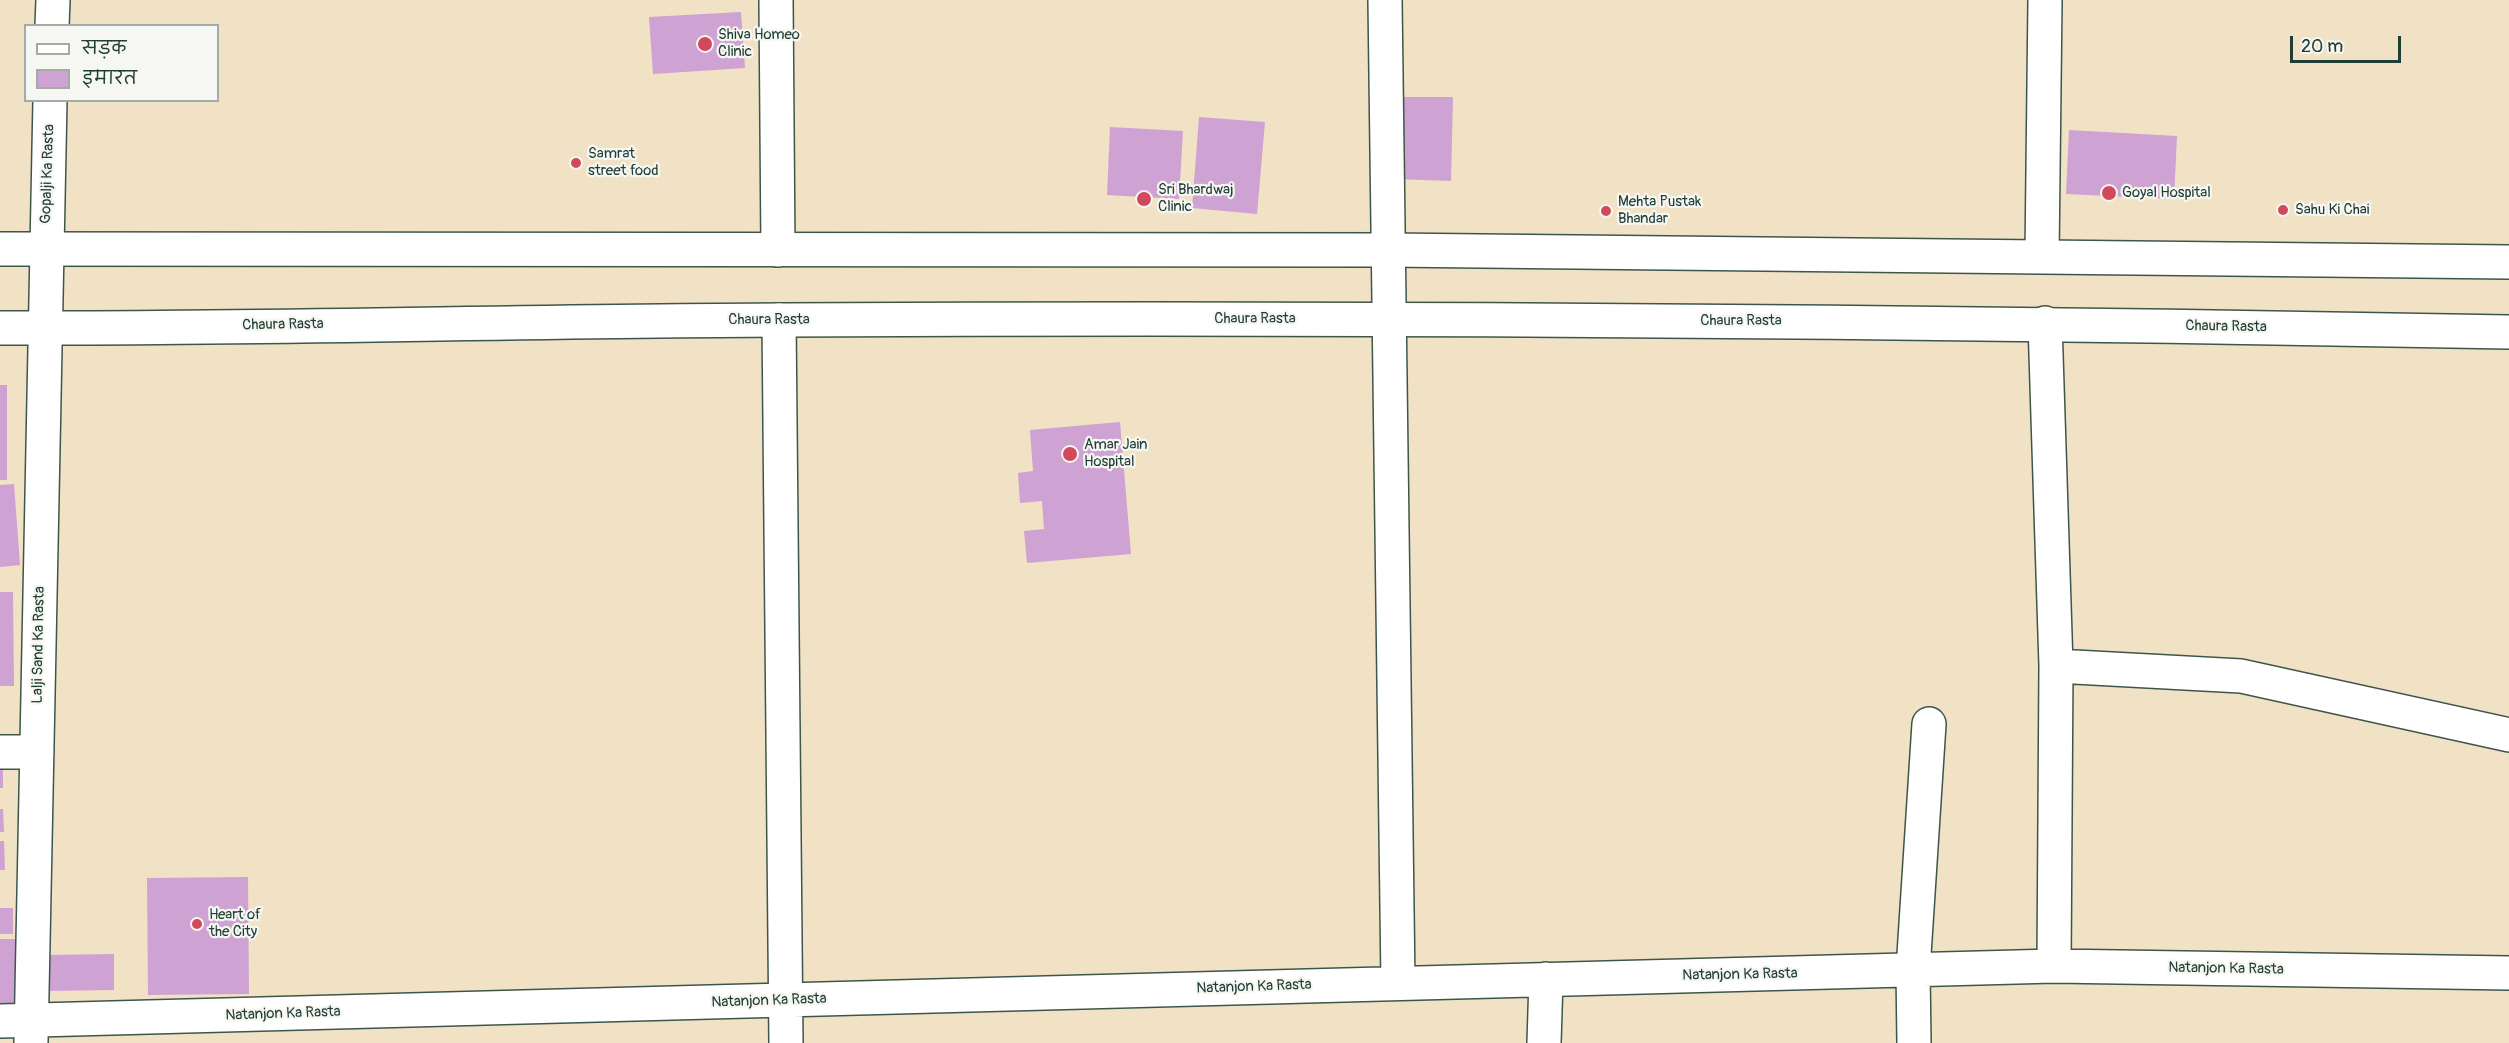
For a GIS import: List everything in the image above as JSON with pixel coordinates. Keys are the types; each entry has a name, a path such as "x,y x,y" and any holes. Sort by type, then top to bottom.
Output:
{"street":[{"path":"52,24 53,0"},
{"path":"776,0 778,250"},
{"path":"1385,0 1398,983"},
{"path":"2042,256 2045,0"},
{"name":"Gopalji Ka Rasta","path":"45,248 50,102"},
{"name":"Lalji Sand Ka Rasta","path":"21,1028 37,752 45,248"},
{"path":"0,249 1388,250 2509,262"},
{"name":"Chaura Rasta","path":"0,328 779,320 1390,319 2045,323 2509,332"},
{"path":"779,320 786,1043"},
{"path":"2045,323 2056,666 2054,966"},
{"path":"2056,666 2241,676 2509,735"},
{"path":"1914,1043 1913,970 1929,724"},
{"path":"0,752 37,752"},
{"name":"Natanjon Ka Rasta","path":"21,1028 786,1001 2054,966 2509,973"},
{"path":"1544,1043 1546,980"}],"building":[{"path":"741,12 745,68 653,74 649,17"},
{"path":"1396,97 1453,97 1451,181 1395,179"},
{"path":"1199,117 1265,122 1257,214 1192,208"},
{"path":"1110,127 1183,131 1179,199 1107,195"},
{"path":"2069,130 2177,136 2174,199 2066,194"},
{"path":"0,385 7,385 7,480 0,480"},
{"path":"1120,422 1131,554 1027,563 1024,531 1044,529 1042,501 1020,503 1018,473 1033,471 1030,430"},
{"path":"14,484 20,565 0,567 0,485"},
{"path":"0,592 13,592 14,686 0,686"},
{"path":"0,767 3,767 3,788 0,788"},
{"path":"0,809 3,809 4,832 0,832"},
{"path":"0,841 4,841 5,870 0,870"},
{"path":"248,877 249,994 148,995 147,878"},
{"path":"0,908 13,908 13,934 0,934"},
{"path":"0,939 16,939 17,1005 0,1005"},
{"path":"114,954 114,990 46,991 46,955"}],"place":[{"name":"Shiva Homeo Clinic","path":"705,44"},
{"name":"Samrat street food","path":"576,163"},
{"name":"Goyal Hospital","path":"2109,193"},
{"name":"Sri Bhardwaj Clinic","path":"1144,199"},
{"name":"Sahu Ki Chai","path":"2283,210"},
{"name":"Mehta Pustak Bhandar","path":"1606,211"},
{"name":"Amar Jain Hospital","path":"1070,454"},
{"name":"Heart of the City","path":"197,924"}]}
